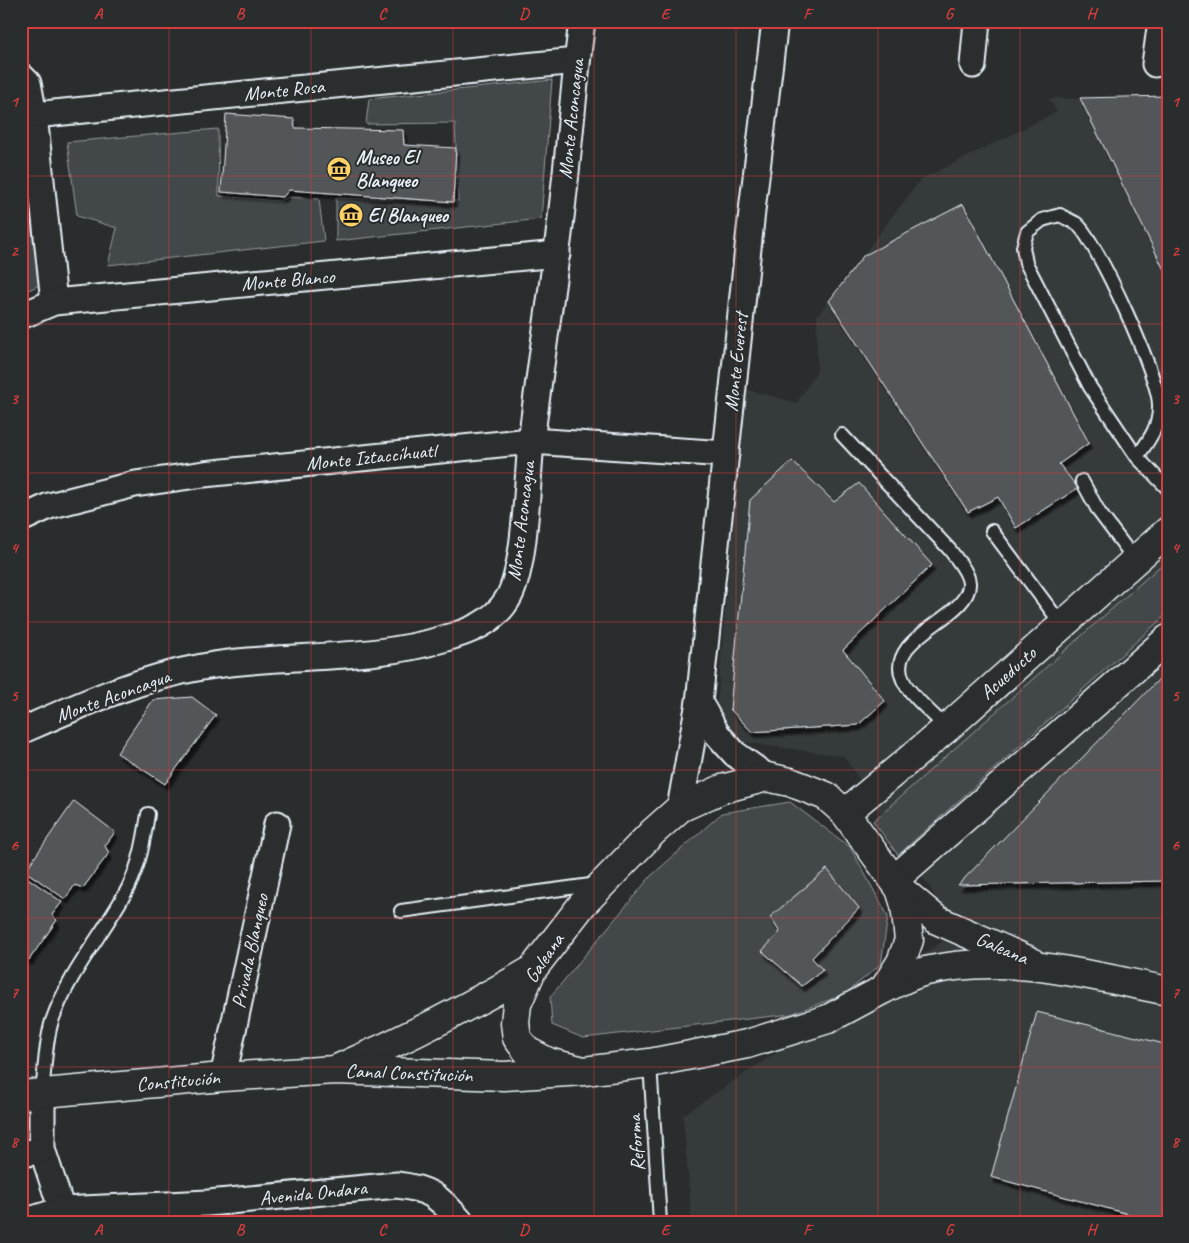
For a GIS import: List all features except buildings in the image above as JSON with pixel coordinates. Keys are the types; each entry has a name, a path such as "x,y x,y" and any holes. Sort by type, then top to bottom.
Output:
{"street":[{"name":"Monte Aconcagua","path":"21,731 79,705 146,680 165,675 204,666 396,649 441,640 478,627 494,617 508,599 518,574 531,441 557,254 576,61 582,21"},
{"name":"Monte Everest","path":"680,808 700,702 775,21"},
{"path":"973,65 977,21"},
{"path":"1156,64 1161,21"},
{"name":"Monte Rosa","path":"34,115 576,61"},
{"path":"21,76 28,83 34,115 54,302"},
{"name":"Monte Blanco","path":"21,316 54,302 557,254"},
{"name":"Monte Iztaccíhuatl","path":"21,519 49,506 135,484 204,474 531,441 726,454"},
{"name":"Acueducto","path":"845,813 947,728 1168,531"},
{"path":"897,884 1168,639"},
{"path":"700,702 717,734 735,754 767,777"},
{"name":"Galeana","path":"767,777 790,782 826,796 845,813 897,884 937,920 1043,966 966,965 924,971 819,1022 747,1044 650,1063 584,1071 548,1062 527,1051 517,1038 515,1023 517,1004 532,970 582,905 652,832 680,808 722,788 767,777"},
{"name":"Privada Blanqueo","path":"223,1077 277,824"},
{"name":"Galeana","path":"884,989 901,962 909,940 905,905 897,884"},
{"path":"1043,966 1168,991"},
{"name":"Canal Constitución","path":"335,1070 404,1040 467,1008 532,970"},
{"name":"Constitución","path":"32,1094 223,1077 335,1070"},
{"name":"Canal Constitución","path":"335,1070 504,1076 584,1071"},
{"path":"32,1094 32,1152 62,1210"},
{"name":"Avenida Ondara","path":"23,1222 62,1210 208,1203 398,1185 420,1188 432,1194 461,1222"},
{"path":"191,1222 208,1203"}],"lane":[{"path":"1137,457 1156,429 1160,404 1147,359 1091,243 1077,225 1060,216 1042,220 1027,232 1024,247 1026,263 1090,387 1137,457 1168,489"},
{"path":"842,435 950,550 963,568 969,584 964,599 903,652 898,666 903,682 947,728"},
{"path":"1082,480 1099,512 1135,560"},
{"path":"992,531 1062,625"},
{"path":"32,1094 46,1050 52,1022 68,984 128,887 142,854 148,814"},
{"path":"401,911 603,883"},
{"name":"Reforma","path":"650,1063 660,1222"}],"shaded area":[{"path":"1168,42 1168,1222 692,1222 683,1115 958,931 844,756 735,741 716,716 745,389 797,403 817,371 817,316 920,180 1057,112 1049,98 1159,101"},
{"path":"552,80 541,219 336,241 336,198 458,201 455,123 366,124 369,99"},
{"path":"218,129 219,196 279,201 288,197 319,199 324,241 108,265 117,228 77,216 67,142"},
{"path":"21,156 40,285 21,293"},
{"path":"1168,559 1168,613 898,855 873,821"},
{"path":"790,802 850,847 888,916 881,964 845,994 791,1014 583,1038 552,1025 550,997 651,876 722,813"}],"place":[{"name":"Museo El Blanqueo","path":"339,169"},
{"name":"El Blanqueo","path":"351,215"}]}
